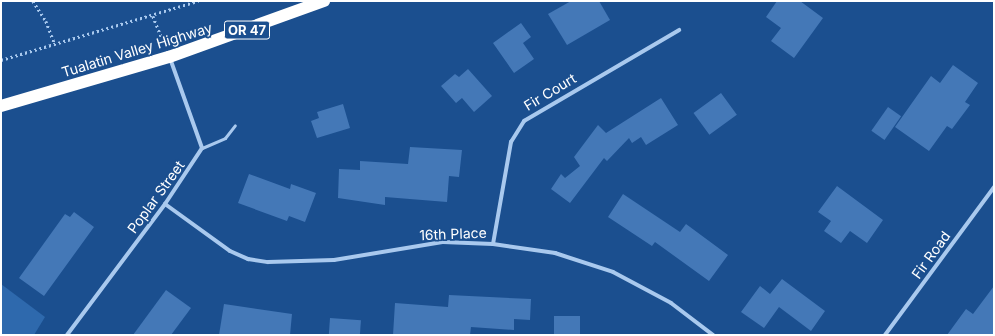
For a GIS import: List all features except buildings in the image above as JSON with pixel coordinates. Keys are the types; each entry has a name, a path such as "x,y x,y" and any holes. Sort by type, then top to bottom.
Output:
{"highway":[{"name":"Tualatin Valley Highway","path":"1,106 169,57 324,1"}],"street":[{"name":"Fir Court","path":"494,244 511,142 524,120 679,30"},
{"path":"169,57 202,148"},
{"name":"Poplar Street","path":"67,335 165,204 202,148"},
{"name":"Fir Road","path":"885,335 994,187"},
{"name":"16th Place","path":"165,204 230,251 248,259 268,262 334,260 443,242 494,244 556,253 613,272 671,303 714,335"}],"lane":[{"path":"202,148 225,138 235,125"}],"path":[{"path":"33,1 46,21 55,44"},
{"path":"1,60 153,16 198,1"},
{"path":"153,16 169,57"}],"shaded area":[{"path":"1,284 45,317 34,335 1,335"}]}
